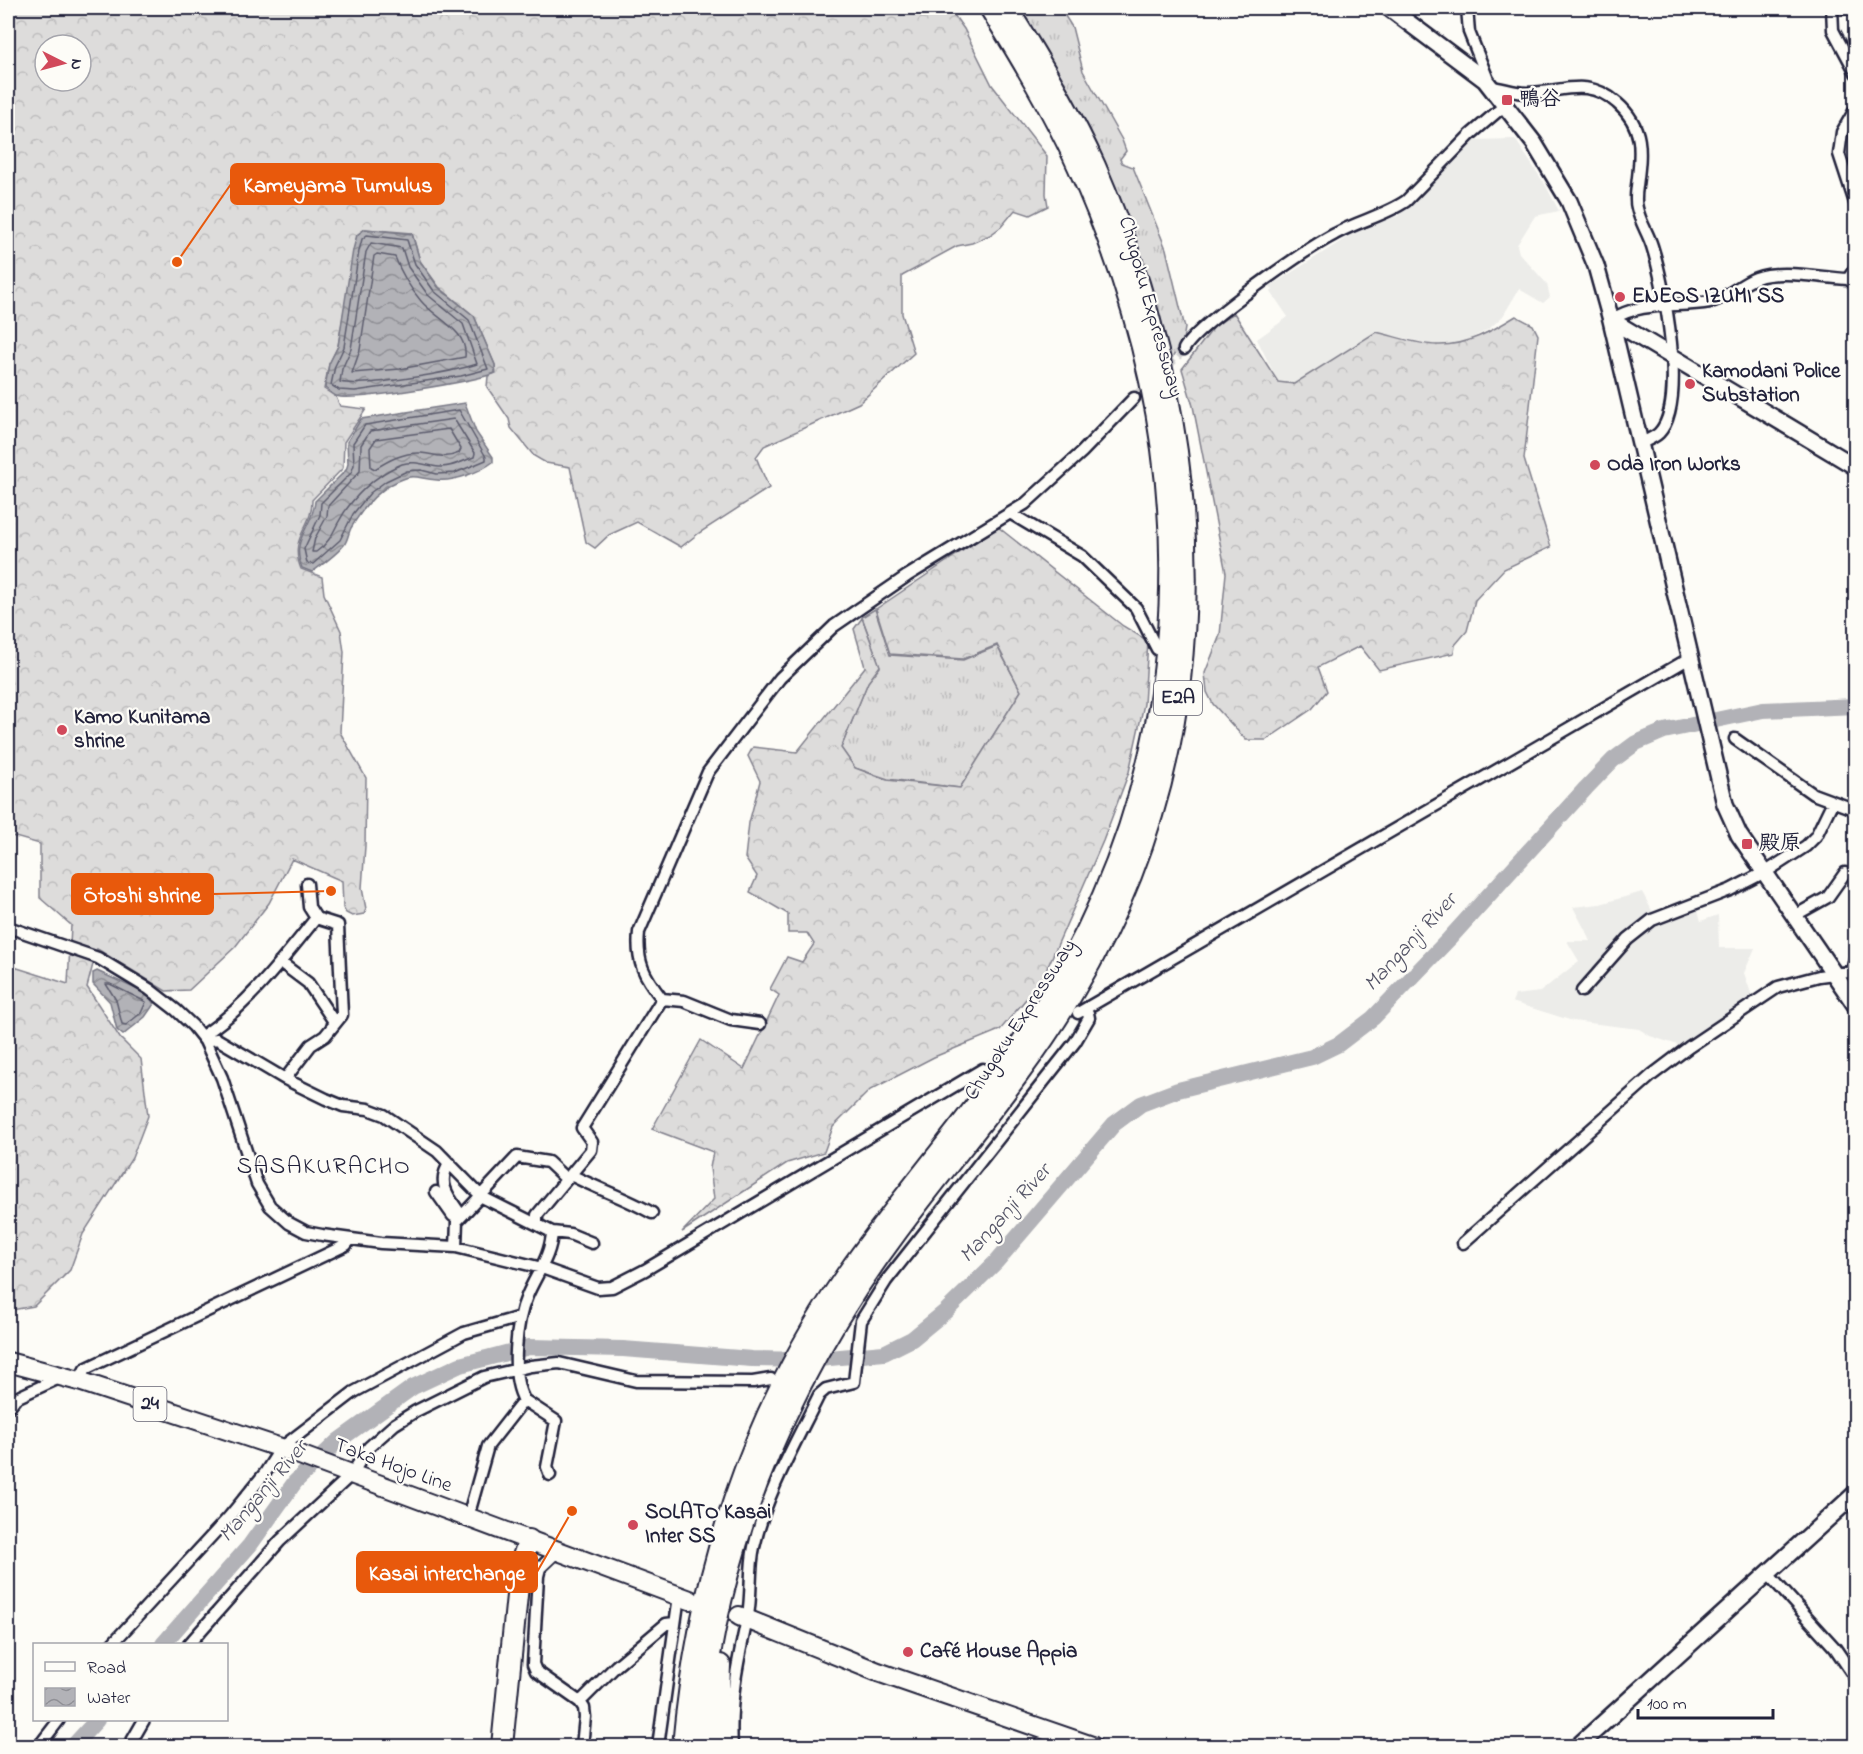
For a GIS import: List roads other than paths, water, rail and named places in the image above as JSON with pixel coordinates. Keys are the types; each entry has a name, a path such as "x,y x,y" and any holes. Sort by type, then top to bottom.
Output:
{"highway":[{"name":"Chugoku Expressway","path":"823,1326 880,1228 1029,1033 1079,949 1100,904 1126,837 1156,732 1164,681 1172,571 1170,518 1155,405 1141,344 1104,228 1078,166 1054,116 990,8"},
{"name":"Chugoku Expressway","path":"683,1746 693,1656 718,1548 739,1484 784,1383 823,1326 1011,1086 1074,992 1099,946 1130,876 1159,791 1172,737 1180,684 1187,594 1185,517 1180,458 1155,338 1118,221 1093,162 1065,105 1007,8"},
{"name":"Chugoku Expressway","path":"698,1746 708,1659 719,1604 784,1383"},
{"path":"717,1746 717,1698 723,1631 737,1551 753,1489"},
{"path":"502,1746 520,1565 529,1540"},
{"path":"509,1746 530,1565 529,1540"}],"main road":[{"name":"Taka Hojo Line","path":"8,1362 79,1381 285,1450 685,1598"},
{"path":"743,1618 878,1672 1092,1746"}],"street":[{"path":"1389,8 1488,84 1534,143 1569,201 1596,266 1611,320 1725,804 1739,836 1856,1006"},
{"path":"1467,8 1469,32 1488,84"},
{"path":"1832,8 1833,30 1856,72"},
{"path":"1845,8 1856,8"},
{"path":"1488,84 1511,93 1538,93 1577,86 1590,87 1609,96 1627,112 1638,129 1642,147 1637,209 1652,245 1667,304 1672,358 1668,414 1659,433 1639,444"},
{"path":"1184,349 1190,339 1227,309 1333,234 1394,210 1406,201 1470,135 1505,105"},
{"path":"1856,108 1842,132 1839,154 1856,206"},
{"path":"1611,320 1625,311 1667,304 1715,301 1745,283 1768,274 1852,282 1856,267"},
{"path":"1611,320 1856,467"},
{"path":"662,999 641,965 637,952 639,932 708,772 780,678 826,633 908,576 1037,495 1134,398"},
{"path":"1010,513 1066,544 1090,564 1136,608 1157,649"},
{"path":"732,1746 732,1692 753,1550 759,1526 783,1469 819,1395 826,1389 854,1382 860,1326 886,1281 1075,1042 1089,1018 1083,1010 1690,658"},
{"path":"1735,738 1813,794 1832,803 1856,810"},
{"path":"1582,991 1628,939 1652,920 1709,900 1795,853 1816,836 1832,803"},
{"path":"1794,916 1828,897 1845,873"},
{"path":"285,1079 311,1045 325,1036 342,1015 338,925 316,918 309,907 307,884"},
{"path":"203,1038 280,962 316,918"},
{"path":"8,927 98,957 176,1010 203,1038 222,1078 257,1184 270,1206 289,1223 306,1232 351,1239 456,1247 542,1268 598,1288 612,1287 984,1070"},
{"path":"1463,1243 1652,1075 1689,1047 1778,987 1834,973 1854,971 1856,956"},
{"path":"280,962 308,983 335,1023"},
{"path":"662,999 684,1001 731,1020 760,1024"},
{"path":"537,1223 537,1215 591,1150 592,1142 582,1128 662,999"},
{"path":"203,1038 217,1039 285,1079 343,1106 368,1109 384,1115 437,1151 482,1197 523,1220 537,1223 552,1232 570,1234 592,1243"},
{"path":"459,1219 517,1157 548,1162 568,1177 611,1195 626,1198 652,1213"},
{"path":"450,1163 445,1172 443,1188 459,1219 456,1247"},
{"path":"436,1192 459,1219"},
{"path":"550,1475 547,1467 556,1421 524,1400 516,1366 520,1321 527,1296 542,1268 552,1232"},
{"path":"79,1381 85,1369 346,1245 351,1239"},
{"path":"113,1643 229,1516 285,1450 354,1392 464,1333 520,1321"},
{"path":"190,1643 280,1541 348,1474 369,1447 395,1424 484,1377 516,1366 559,1364 636,1381 784,1383"},
{"path":"8,1408 16,1398 59,1376"},
{"path":"468,1517 488,1446 524,1400"},
{"path":"1578,1746 1769,1575 1856,1493"},
{"path":"558,1551 540,1568 538,1576 533,1664 536,1671 580,1702 584,1708 582,1746"},
{"path":"1769,1575 1835,1648 1856,1679"},
{"path":"658,1746 674,1623 685,1598"},
{"path":"580,1702 649,1638 666,1624 674,1623"},
{"path":"39,1746 58,1721"},
{"path":"129,1746 143,1721"}],"water":[{"path":"365,229 412,234 420,261 438,287 474,316 495,365 495,373 441,385 365,396 336,396 325,388 329,364 338,346 353,250 357,235"},
{"path":"465,403 476,432 493,457 493,462 474,473 459,478 444,480 410,477 392,484 374,497 364,509 337,553 312,572 302,568 299,558 300,541 315,501 346,470 347,442 361,419"},
{"path":"97,971 147,994 154,1004 145,1017 123,1035 117,1030 110,1002 93,984 93,973"}],"waterway":[{"name":"Manganji River","path":"164,1643 250,1545 295,1482 338,1441 413,1387 460,1365 529,1347 623,1349 752,1359 808,1360 884,1353 912,1339 946,1311 996,1262 1114,1124 1141,1104 1178,1090 1312,1057 1339,1044 1373,1018 1449,939 1586,788 1613,760 1636,743 1664,731 1763,710 1856,706"},
{"name":"Manganji River","path":"73,1746 96,1721"}],"tunnel":[{"path":"1134,398 1184,349"},
{"path":"983,1069 1006,1056"}],"place":[{"name":"鴨谷","path":"1507,100"},
{"name":"Kameyama Tumulus","path":"177,262"},
{"name":"ENEOS IZUMI SS","path":"1620,297"},
{"name":"Kamodani Police Substation","path":"1690,384"},
{"name":"Oda Iron Works","path":"1595,465"},
{"name":"Kamo Kunitama shrine","path":"62,730"},
{"name":"殿原","path":"1747,844"},
{"name":"Ōtoshi shrine","path":"331,891"},
{"name":"Kasai interchange","path":"572,1511"},
{"name":"SOLATO Kasai Inter SS","path":"633,1525"},
{"name":"Café House Appia","path":"908,1652"}],"district":[{"name":"SASAKURACHO","path":"324,1167"}]}
